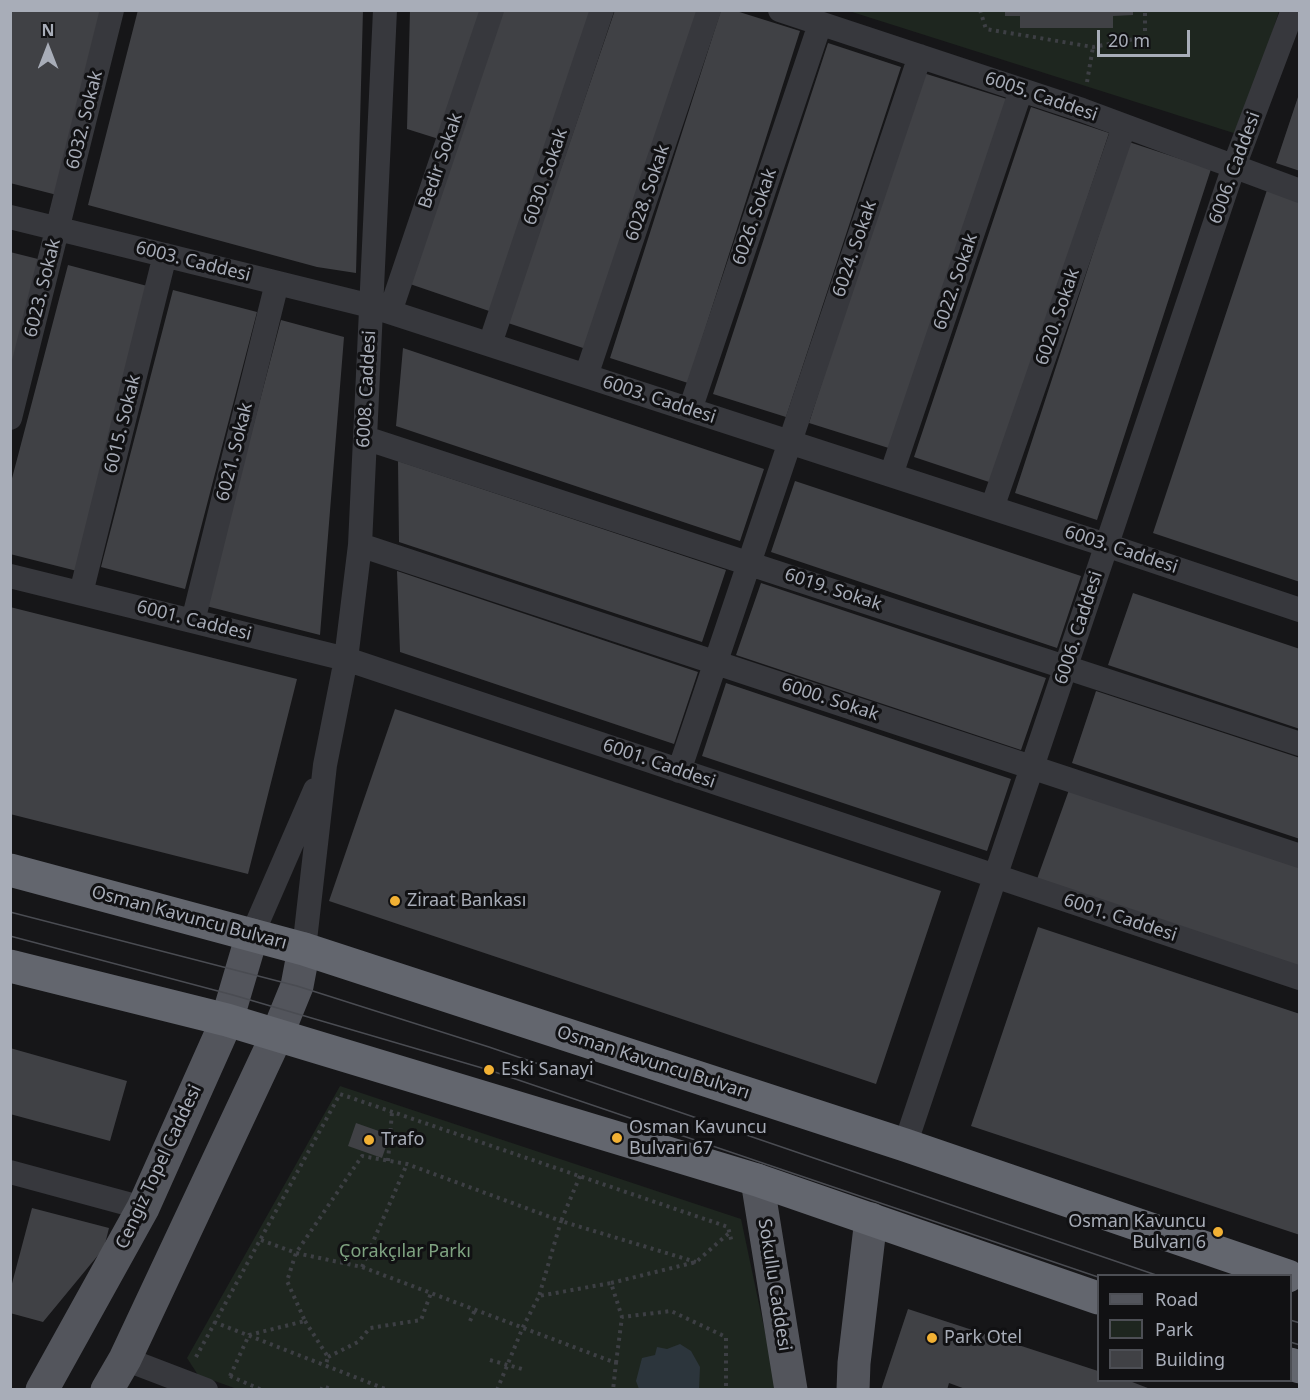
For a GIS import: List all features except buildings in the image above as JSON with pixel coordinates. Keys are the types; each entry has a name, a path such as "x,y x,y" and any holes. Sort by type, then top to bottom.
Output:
{"highway":[{"name":"Osman Kavuncu Bulvarı","path":"10,870 304,949 905,1144 1283,1274"},
{"path":"10,966 227,1020 757,1180 1097,1298"}],"main road":[{"name":"Cengiz Topel Caddesi","path":"42,1389 143,1208 227,1020 252,934"},
{"path":"107,1389 125,1359 276,1035 297,986 304,949"},
{"name":"Sokullu Caddesi","path":"757,1180 791,1389"},
{"path":"854,1389 854,1363 871,1219"}],"street":[{"name":"6032. Sokak","path":"58,229 112,10"},
{"name":"6008. Caddesi","path":"326,765 346,659 360,545 365,438 380,309 385,10"},
{"name":"Bedir Sokak","path":"380,309 492,10"},
{"name":"6030. Sokak","path":"490,344 602,10"},
{"name":"6028. Sokak","path":"586,376 709,10"},
{"name":"6005. Caddesi","path":"780,10 1082,110 1233,169 1299,191"},
{"name":"6006. Caddesi","path":"905,1144 1233,169 1293,10"},
{"name":"6026. Sokak","path":"690,410 820,24"},
{"name":"6024. Sokak","path":"679,771 920,56"},
{"name":"6022. Sokak","path":"891,475 1021,90"},
{"name":"6020. Sokak","path":"992,508 1124,127"},
{"name":"6003. Caddesi","path":"10,217 380,309 1299,610"},
{"name":"6023. Sokak","path":"10,418 58,229"},
{"name":"6015. Sokak","path":"81,593 165,255"},
{"name":"6021. Sokak","path":"193,621 277,283"},
{"name":"6019. Sokak","path":"365,438 1299,744"},
{"name":"6000. Sokak","path":"360,545 1033,766 1299,856"},
{"name":"6001. Caddesi","path":"10,576 346,659 1299,978"},
{"path":"252,934 326,765"},
{"path":"304,949 326,765"},
{"path":"10,1172 143,1208"},
{"path":"125,1359 213,1381"}],"path":[{"path":"980,10 986,29 1093,47 1145,37 1145,10"},
{"path":"1082,110 1093,47"},
{"path":"194,1361 340,1094 728,1227 732,1244"},
{"path":"388,1161 393,1112"},
{"path":"328,1357 305,1321 286,1281 296,1253 362,1156 407,1164 561,1221 696,1262"},
{"path":"362,1267 407,1164"},
{"path":"497,1389 522,1328 539,1296 561,1221 579,1176"},
{"path":"539,1296 611,1283 696,1262 730,1233"},
{"path":"261,1240 296,1253 362,1267 616,1363"},
{"path":"611,1283 622,1317 613,1389"},
{"path":"326,1364 328,1357 358,1342 370,1328 421,1320 431,1293"},
{"path":"470,1321 475,1310"},
{"path":"622,1317 671,1311 726,1337 726,1389"},
{"path":"249,1335 305,1321"},
{"path":"214,1322 388,1389"},
{"path":"230,1376 249,1335"},
{"path":"490,1360 522,1370"},
{"path":"213,1381 230,1376 262,1389"},
{"path":"321,1389 323,1386 333,1389"}],"green space":[{"path":"849,11 1279,11 1240,135"},
{"name":"Çorakçılar Parkı","path":"340,1086 741,1219 777,1389 237,1389 198,1375 187,1358"}],"shaded area":[{"path":"680,1344 691,1351 700,1367 699,1389 639,1389 636,1381 642,1358 655,1355 657,1347 667,1349"}],"tram line":[{"path":"10,912 297,986 489,1047 1153,1274"},
{"path":"10,936 233,995 489,1070 1097,1277"},
{"path":"1292,1321 1300,1323"},
{"path":"1292,1343 1300,1345"}],"place":[{"name":"Ziraat Bankası","path":"395,901"},
{"name":"Eski Sanayi","path":"489,1070"},
{"name":"Osman Kavuncu Bulvarı 67","path":"617,1138"},
{"name":"Trafo","path":"369,1140"},
{"name":"Osman Kavuncu Bulvarı 6","path":"1218,1232"},
{"name":"Park Otel","path":"932,1338"}]}
